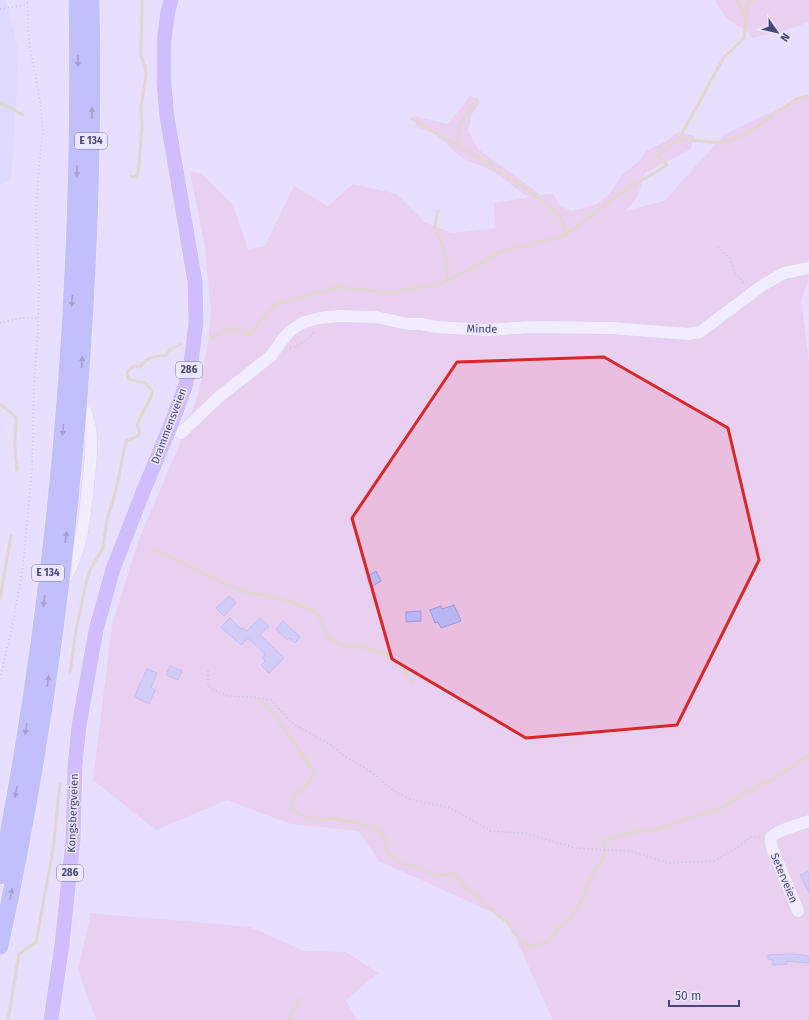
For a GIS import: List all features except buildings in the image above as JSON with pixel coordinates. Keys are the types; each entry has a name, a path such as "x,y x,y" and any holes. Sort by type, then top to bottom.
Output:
{"highway":[{"name":"E 134","path":"71,0 78,22"},
{"name":"E 134","path":"0,876 16,792 32,688 52,536 62,438 70,327 78,132 77,0"},
{"name":"E 134","path":"0,946 20,850 37,747 60,590 70,502 79,396 90,212 92,103 91,0"}],"main road":[{"name":"Drammensveien","path":"79,726 96,630 113,569 143,492 176,430 191,363 197,303 192,260 167,117 164,84 164,41 168,11 172,0"},
{"name":"Kongsbergveien","path":"51,1020 62,944 73,840 75,765 79,726"}],"street":[{"name":"Minde","path":"176,430 261,365 271,356 282,338 304,322 320,318 340,316 376,317 408,324 487,330 531,327 612,328 688,334 700,332 753,293 784,273 809,268"},
{"path":"60,590 72,568 85,522 91,437 90,427 79,396"},
{"name":"Seterveien","path":"798,911 772,848 772,837 782,831 809,821"}],"path":[{"path":"0,679 14,618 23,565 32,469 39,281 36,213 39,167 44,130 32,61 27,0"},
{"path":"0,9 27,5"},
{"path":"718,248 730,258 735,272 753,293"},
{"path":"0,323 21,318 38,318"},
{"path":"279,345 288,348 299,346 310,338 320,324 320,318"},
{"path":"208,671 208,686 218,692 228,696 252,697 270,700 293,724 333,746 343,755 370,771 394,791 409,799 450,808 491,831 524,833 576,848 631,851 669,863 715,861 741,846 751,837 772,837"}],"highlighted area":[{"path":"604,357 728,428 759,560 677,725 526,738 392,659 352,518 457,362"}],"shaded area":[{"path":"0,0 6,0 19,54 11,180 0,185"},
{"path":"715,0 809,0 809,22 783,31 752,38 746,29 745,30 739,27 727,18"},
{"path":"809,94 809,278 801,300 809,361 809,1020 553,1020 507,919 379,861 358,831 291,824 227,800 156,830 93,780 112,625 139,539 184,434 197,398 208,344 211,311 205,247 190,171 202,174 233,205 248,249 265,246 294,186 328,206 353,184 397,194 424,222 452,233 495,228 494,203 530,197 523,194 500,176 485,167 466,161 435,134 416,127 414,116 447,124 470,96 481,101 472,114 468,131 478,149 541,195 553,194 560,206 572,211 597,204 609,194 623,174 639,161 646,151 668,140 678,132 694,136 691,149 645,173 637,198 625,211 664,201 725,134"},
{"path":"91,913 250,927 304,951 346,952 378,973 346,1000 356,1020 96,1020 78,970"}],"waterway":[{"path":"131,176 135,177 138,173 142,128 141,108 146,75 145,65 141,56 142,0"},
{"path":"737,0 746,18"},
{"path":"679,139 724,57 744,38 748,3 754,0"},
{"path":"210,339 229,328 249,334 276,304 338,287 390,293 443,283 505,250 566,235 621,193 667,165 657,155 679,139 722,143 748,133 796,99 809,96"},
{"path":"457,145 460,125 477,99"},
{"path":"0,104 23,115"},
{"path":"412,119 491,165 543,201 563,221 566,235"},
{"path":"438,211 435,227 445,253 447,281"},
{"path":"70,673 76,630 87,579 91,568 103,548 107,520 117,486 126,441 138,436 140,433 137,424 151,397 152,391 145,382 138,382 129,379 127,375 128,371 134,366 140,367 149,359 166,355 170,349 181,344"},
{"path":"0,404 16,417 15,443 17,470"},
{"path":"0,599 11,536"},
{"path":"150,551 159,551 238,590 270,596 294,603 315,612 319,616 328,637 343,646 363,647 389,656 396,662 413,683"},
{"path":"260,701 272,712 315,773 303,789 294,795 291,808 307,819 318,820 337,818 378,829 384,836 388,854 394,857 399,863 423,869 438,876 448,874 455,875 471,893 476,894 486,905 509,924 513,932 527,945 548,943 560,926 571,919 589,882 604,857 606,850 602,842 613,837 626,834 640,831 652,831 723,807 761,784 774,779 809,755"},
{"path":"8,1020 19,954 36,942 53,850 60,784"},
{"path":"288,1020 301,998"}]}
